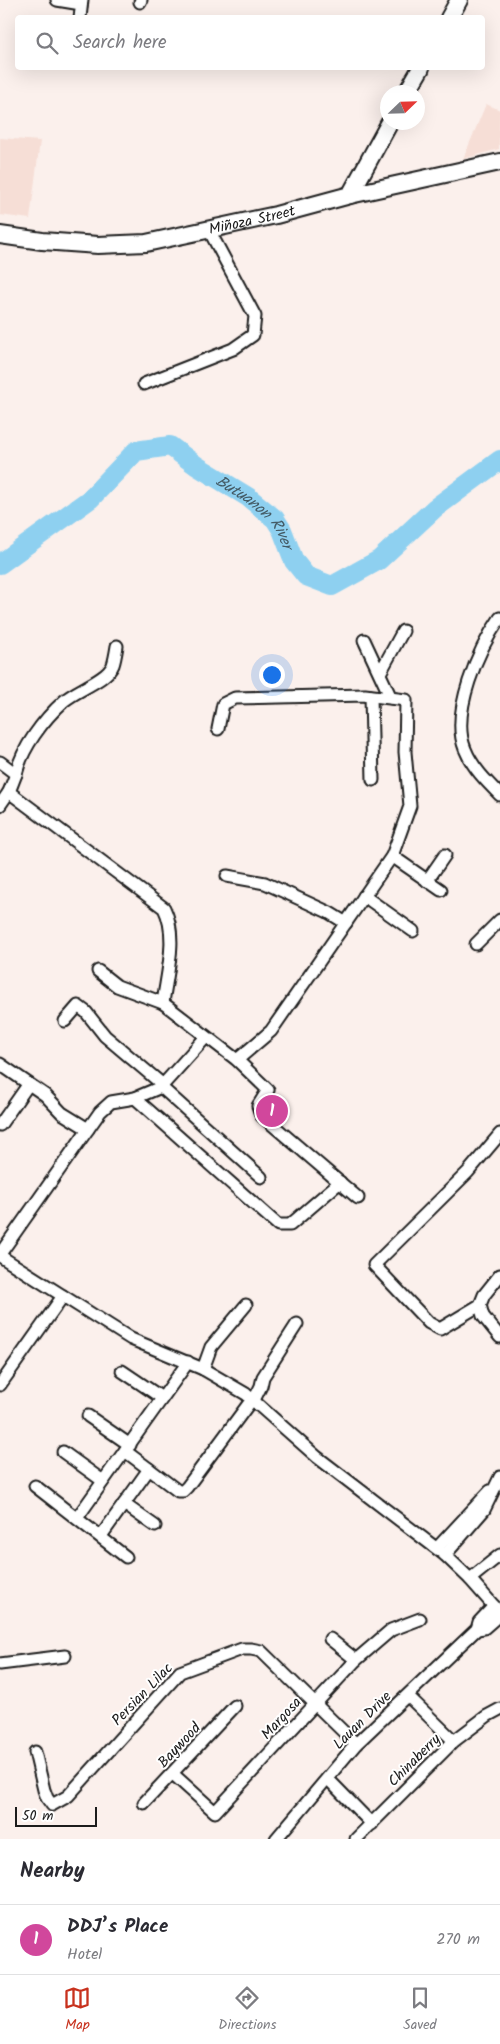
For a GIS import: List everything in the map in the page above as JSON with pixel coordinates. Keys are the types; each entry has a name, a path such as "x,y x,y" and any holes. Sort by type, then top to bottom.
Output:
{"main road":[{"path":"451,15 459,0"},
{"path":"411,85 420,70"},
{"path":"350,195 386,130"},
{"name":"Miñoza Street","path":"0,236 42,241 115,245 146,243 276,215 350,195 500,162"}],"street":[{"path":"57,0 82,2 80,15"},
{"path":"144,384 233,348 253,335 255,316 209,230"},
{"path":"500,618 483,648 466,690 461,714 460,732 464,749 476,770 500,795"},
{"path":"380,673 403,631"},
{"path":"364,640 391,698"},
{"path":"0,806 9,792 20,760 45,721 64,700 99,679 111,668 117,646"},
{"path":"371,696 373,780"},
{"path":"218,729 223,704 235,698 371,696 406,700 405,752 410,806 392,856 271,1031 237,1060"},
{"path":"0,762 16,774"},
{"path":"9,792 164,908 170,921 171,938 163,1003"},
{"path":"427,881 445,855"},
{"path":"392,856 441,890"},
{"path":"226,876 265,884 328,912 346,923"},
{"path":"364,896 413,931"},
{"path":"476,944 500,920"},
{"path":"98,971 117,986 163,1003 237,1060 268,1090 258,1106 261,1115 358,1198"},
{"path":"65,1021 78,1006 86,1012 105,1036 261,1177"},
{"path":"206,1037 162,1086 135,1098 111,1102 100,1112 0,1255 131,1339 226,1380 254,1399 317,1457 440,1551 470,1579 498,1611"},
{"path":"0,1064 44,1095 62,1113 88,1130"},
{"path":"0,1125 28,1085"},
{"path":"135,1098 278,1225 290,1225 340,1182"},
{"path":"480,1305 440,1329 429,1323 374,1265 468,1172 500,1134"},
{"path":"500,1275 484,1295 480,1305 483,1316 500,1337"},
{"path":"0,1385 64,1296"},
{"path":"202,1369 211,1347 246,1305"},
{"path":"88,1416 149,1469 178,1490 183,1490 254,1399 261,1386 263,1377 297,1324"},
{"path":"77,1518 188,1362"},
{"path":"122,1371 162,1398"},
{"path":"63,1452 104,1481"},
{"path":"101,1536 149,1469"},
{"path":"440,1551 484,1510 500,1477"},
{"path":"35,1486 126,1557"},
{"path":"124,1504 155,1526"},
{"path":"470,1579 500,1555"},
{"name":"Lauan Drive","path":"276,1839 356,1744 477,1629 478,1622 498,1611"},
{"name":"Margosa","path":"173,1774 215,1812 356,1660 391,1630 420,1619"},
{"path":"330,1639 356,1660"},
{"name":"Persian Lilac","path":"35,1752 47,1798 52,1805 60,1802 68,1796 180,1672 242,1649 261,1651 356,1744"},
{"path":"0,1664 64,1656"},
{"path":"408,1696 454,1741"},
{"name":"Baywood","path":"144,1803 235,1706"},
{"name":"Chinaberry","path":"356,1839 454,1741 487,1716 500,1709"},
{"path":"328,1779 372,1824"}],"shaded area":[{"path":"486,104 500,110 499,149 463,159"},
{"path":"0,138 40,141 30,219 0,215"}],"waterway":[{"name":"Butuanon River","path":"0,564 90,499 136,451 170,446 197,466 248,497 275,519 282,530 294,561 306,576 332,586 379,560 435,508 500,460"}],"place":[{"name":"DDJ’s Place","path":"272,1111"}]}
